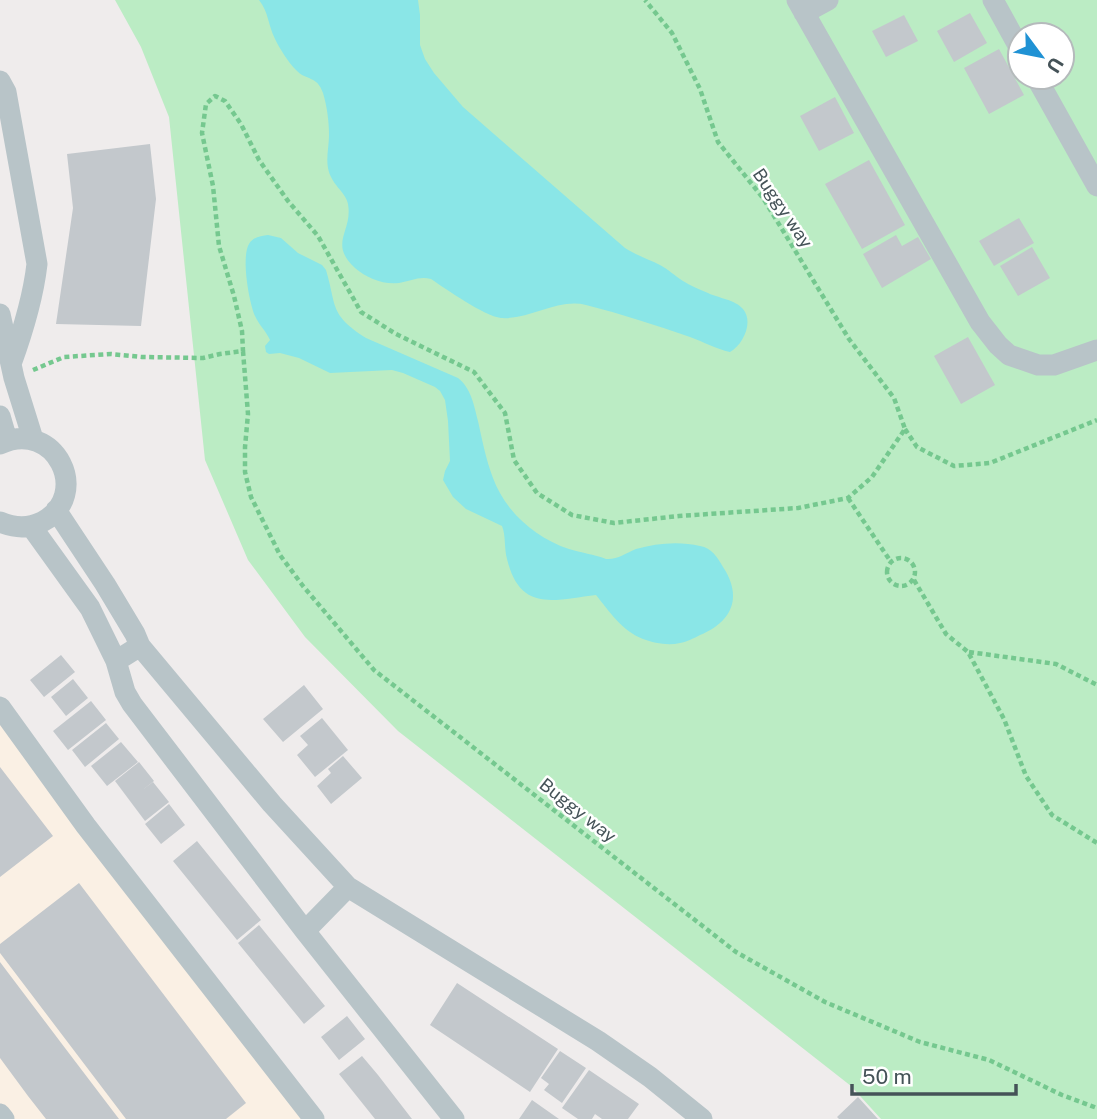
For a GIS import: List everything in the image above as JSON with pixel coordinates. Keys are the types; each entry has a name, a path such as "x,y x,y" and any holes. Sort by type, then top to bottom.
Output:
{"street":[{"path":"828,0 801,6 973,310 998,345 1009,355 1038,365 1054,365 1097,350"},
{"path":"993,0 1006,24"},
{"path":"0,81 6,92 37,264 34,290 13,371"},
{"path":"1044,91 1097,187"},
{"path":"0,314 33,439"},
{"path":"0,416 4,442 20,438 33,439 44,444 54,452 65,475 63,499 48,519 31,526 3,527"},
{"path":"56,510 106,584 140,646 272,804 348,887 598,1041 650,1077 702,1119"},
{"path":"31,526 90,608 116,661 125,692 132,704 305,931 454,1119"},
{"path":"116,661 140,646"},
{"path":"0,707 86,826 314,1119"},
{"path":"305,931 348,887"},
{"path":"0,1114 4,1119"}],"path":[{"name":"Buggy way","path":"645,0 671,33 699,89 718,142 763,198 849,339 894,398 905,429 917,447 954,466 990,463 1097,420"},
{"name":"Buggy way","path":"848,498 798,508 614,523 572,515 537,493 514,460 505,413 474,372 396,334 361,312 318,236 288,201 259,160 241,124 225,101 215,96 206,104 202,133 213,187 219,246 242,331 248,414 245,472 251,497 280,555 374,670 736,952 837,1007 920,1042 989,1060 1062,1095 1097,1108"},
{"path":"13,371 64,357 111,354 203,358 243,351"},
{"path":"891,562 848,498 872,477 905,429"},
{"path":"914,580 905,586 890,582 887,572 891,562 899,558 908,559 915,566 914,580 946,634 968,652 1003,719 1026,776 1052,815 1097,843"},
{"path":"968,652 1056,664 1097,685"}],"shaded area":[{"path":"0,701 316,1119 9,1119 0,1108"}],"green space":[{"path":"115,0 1097,0 1097,1119 881,1119 851,1086 398,731 305,637 248,560 205,460 169,117 141,47"}],"water":[{"path":"259,0 418,0 420,45 425,59 463,107 625,248 689,284 740,306 747,320 743,339 730,352 638,320 575,304 565,304 523,316 501,318 475,307 431,279 387,283 360,272 343,251 348,204 328,168 329,125 321,87 300,73 287,59 275,39"},
{"path":"268,235 281,238 298,253 322,265 326,270 336,309 354,330 462,382 473,403 486,457 498,490 523,522 556,544 606,559 660,544 676,543 708,549 721,563 732,588 733,598 727,616 711,630 690,640 661,644 643,639 629,631 616,620 596,595 541,599 520,588 507,559 502,526 466,509 453,497 443,480 450,461 445,400 440,391 392,370 330,373 299,358 266,352 265,346 270,340 253,309 248,290 246,259 249,244 257,237"}],"building":[{"path":"970,13 987,43 954,62 937,31"},
{"path":"904,15 918,41 886,57 872,31"},
{"path":"999,49 1006,62 1006,91 1022,91 1024,95 989,114 964,68"},
{"path":"835,97 854,133 819,151 800,116"},
{"path":"150,144 156,199 141,326 56,324 73,208 67,154"},
{"path":"869,160 905,225 862,249 825,184"},
{"path":"1019,218 1034,243 994,266 979,241"},
{"path":"896,235 902,246 918,237 931,259 882,288 863,254"},
{"path":"1032,247 1050,278 1018,296 1000,266"},
{"path":"968,337 995,385 961,404 934,356"},
{"path":"61,655 75,672 44,697 30,680"},
{"path":"73,679 88,698 66,716 51,697"},
{"path":"304,685 323,709 283,742 263,719"},
{"path":"91,701 106,720 68,750 53,731"},
{"path":"322,718 348,750 315,777 297,755 308,745 300,736"},
{"path":"106,723 119,739 85,767 72,750"},
{"path":"121,742 138,762 107,786 91,766"},
{"path":"343,756 362,778 331,804 317,786 331,773 328,769"},
{"path":"139,762 154,781 141,791 153,782 169,802 145,821 115,781"},
{"path":"0,767 53,836 0,877"},
{"path":"169,804 185,825 161,844 145,824"},
{"path":"197,841 261,920 237,940 173,861"},
{"path":"79,883 246,1103 226,1119 126,1119 0,953 0,944"},
{"path":"259,925 325,1006 304,1024 238,943"},
{"path":"0,962 119,1119 46,1119 28,1096 0,1058"},
{"path":"457,983 558,1049 530,1092 430,1025"},
{"path":"347,1016 365,1039 339,1060 321,1037"},
{"path":"560,1051 586,1068 562,1103 544,1090 549,1084 541,1078"},
{"path":"362,1056 412,1119 375,1119 339,1074"},
{"path":"589,1070 639,1104 628,1119 602,1119 595,1114 592,1119 578,1119 562,1108"},
{"path":"858,1097 878,1119 837,1117"},
{"path":"532,1100 559,1119 519,1119"}]}
